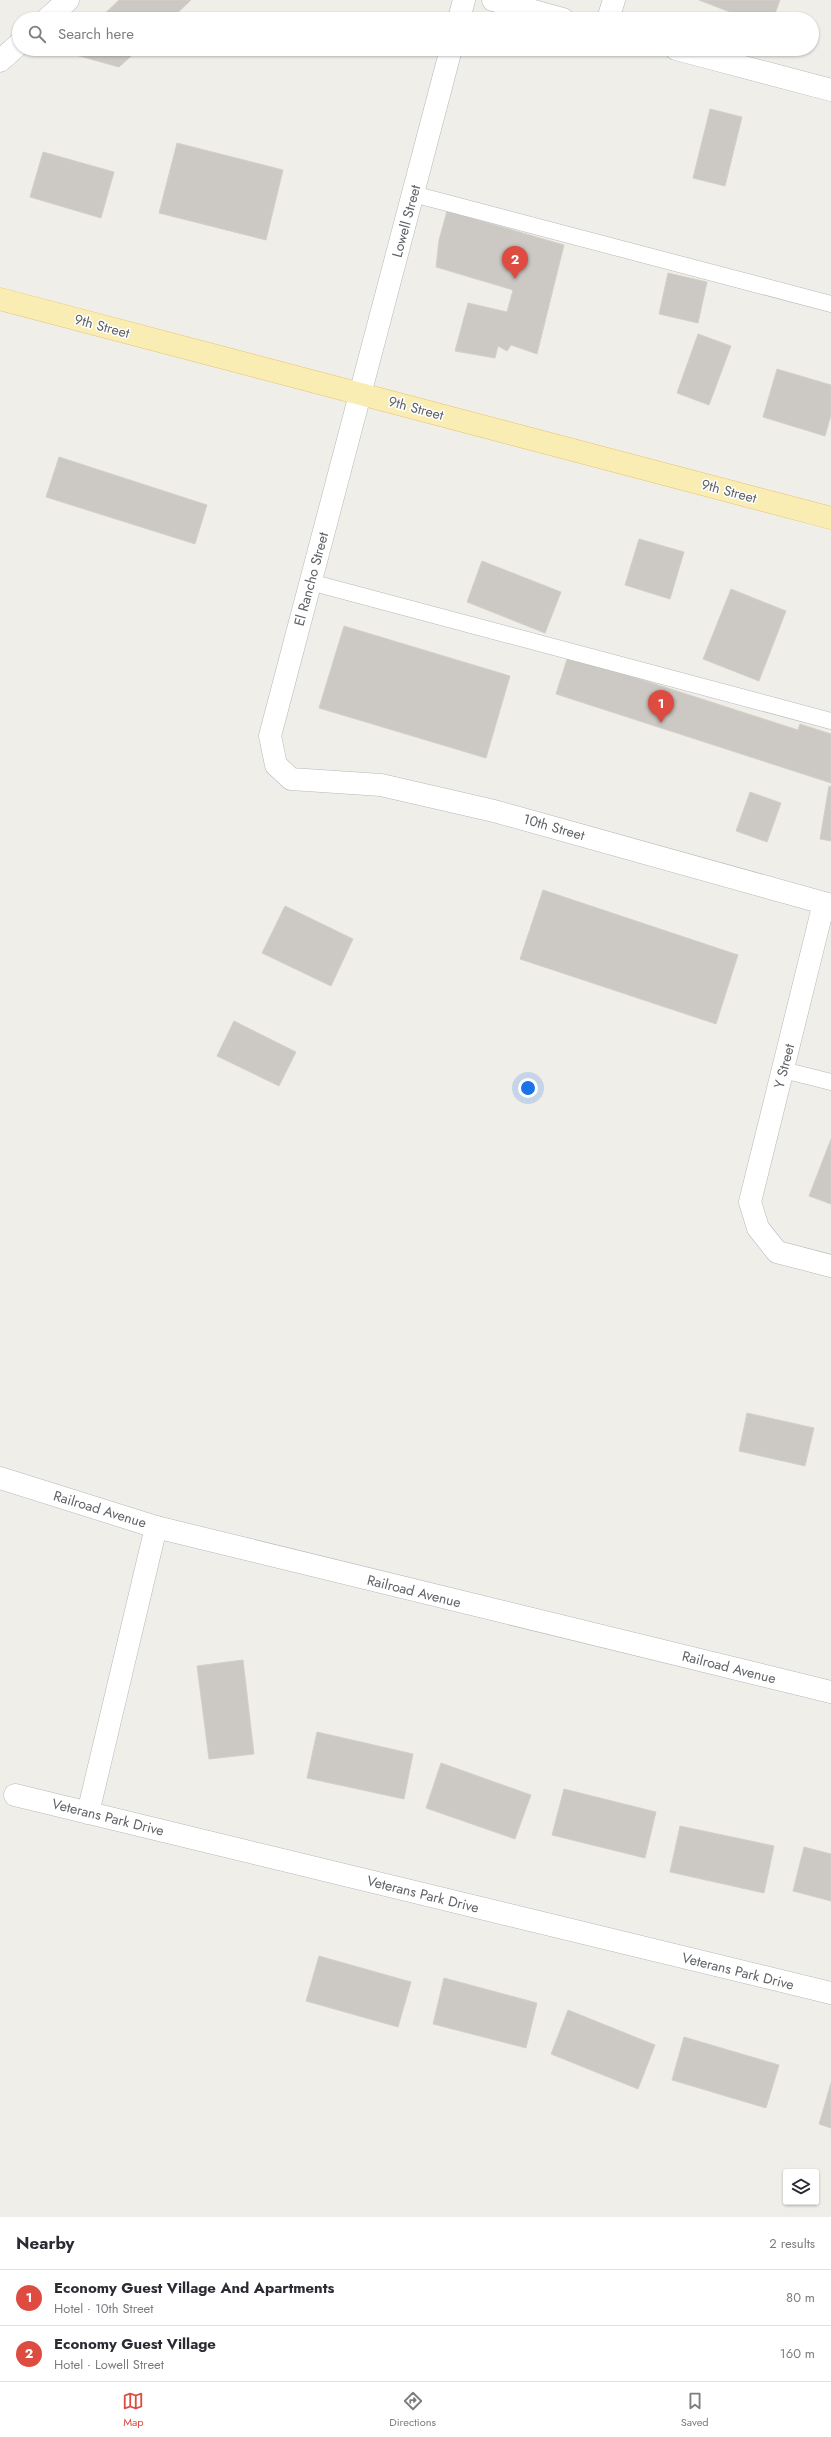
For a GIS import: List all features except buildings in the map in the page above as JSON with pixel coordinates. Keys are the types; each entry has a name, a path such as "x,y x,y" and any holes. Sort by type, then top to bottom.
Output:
{"main road":[{"name":"9th Street","path":"0,299 831,518"}],"street":[{"path":"55,12 68,0"},
{"path":"461,12 464,0"},
{"path":"493,0 537,12"},
{"path":"610,12 614,0"},
{"path":"0,61 12,50"},
{"name":"Lowell Street","path":"361,393 449,56"},
{"path":"702,56 831,90"},
{"name":"El Rancho Street","path":"276,765 270,736 361,393"},
{"name":"10th Street","path":"276,765 291,779 381,785 494,811 827,904"},
{"name":"Y Street","path":"827,904 750,1202 758,1228 777,1252 831,1266"},
{"name":"Railroad Avenue","path":"0,1478 156,1527 831,1692"},
{"path":"88,1812 156,1527"},
{"name":"Veterans Park Drive","path":"15,1795 831,1993"}],"lane":[{"path":"413,194 831,304"},
{"path":"310,582 831,721"},
{"path":"783,1070 831,1082"}],"place":[{"name":"Economy Guest Village","path":"515,279"},
{"name":"Economy Guest Village And Apartments","path":"661,723"}]}
